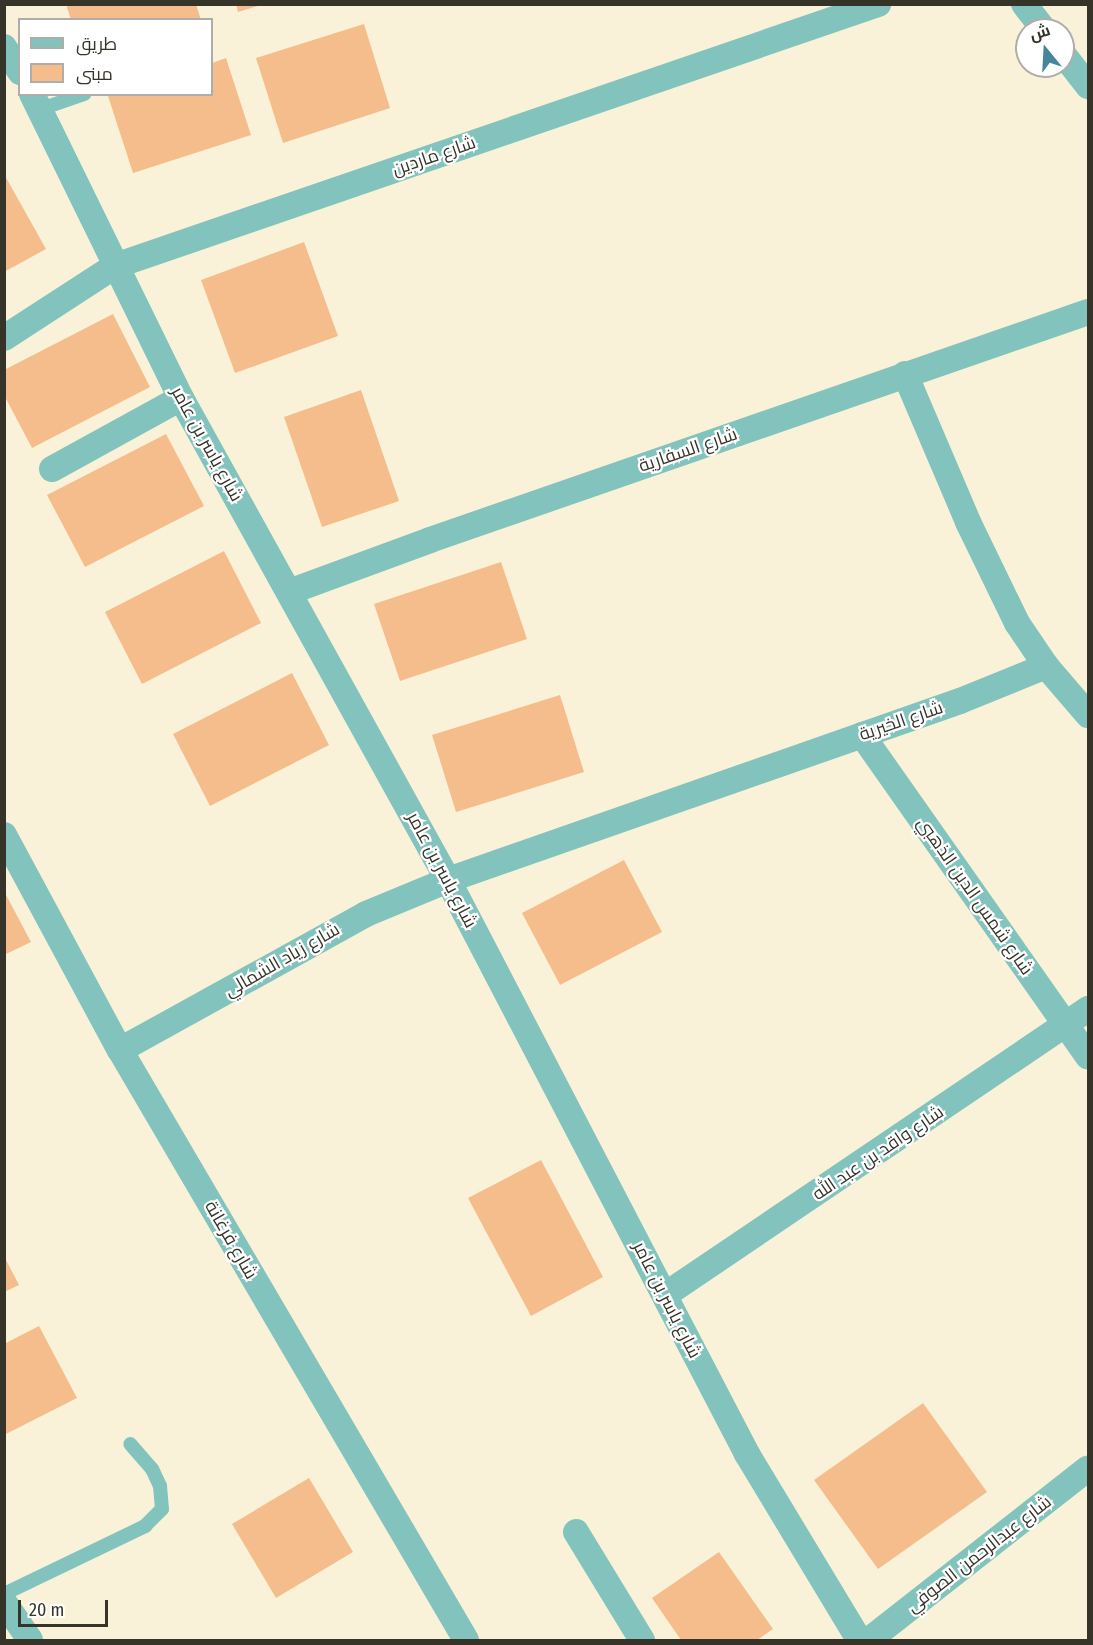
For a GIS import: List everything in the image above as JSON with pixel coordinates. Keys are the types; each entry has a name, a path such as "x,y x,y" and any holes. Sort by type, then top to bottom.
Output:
{"street":[{"name":"شارع ماردين","path":"4,338 115,266 878,4"},
{"path":"1024,4 1035,18"},
{"path":"4,46 18,69"},
{"path":"1075,69 1089,86"},
{"name":"شارع ياسر بن عامر","path":"36,102 181,398 448,880 747,1454 859,1641"},
{"name":"شارع السفارية","path":"290,592 904,374 1089,312"},
{"path":"904,374 968,522 1017,623 1046,666 1089,715"},
{"path":"52,469 181,398"},
{"name":"شارع الخيرية","path":"448,880 862,735 1046,666"},
{"name":"شارع شمس الدين الذهبي","path":"862,735 1089,1056"},
{"name":"شارع فرغانة","path":"4,835 120,1050 466,1641"},
{"name":"شارع زياد الشمالي","path":"120,1050 316,939 448,880"},
{"name":"شارع واقد بن عبد الله","path":"665,1295 1067,1027 1089,1009"},
{"name":"شارع عبدالرحمن الصوفي","path":"883,1636 1089,1468"},
{"path":"576,1532 642,1641"},
{"path":"4,1602 30,1641"}],"lane":[{"path":"36,102 72,96"},
{"path":"4,1594 145,1526 162,1509 160,1486 152,1469 130,1444"}],"building":[{"path":"66,4 196,4 200,18 70,18"},
{"path":"236,4 260,4 261,5 238,12"},
{"path":"364,24 390,108 283,143 256,58"},
{"path":"226,58 251,135 133,173 108,96 213,96 213,63"},
{"path":"4,174 46,249 4,272"},
{"path":"304,242 338,336 235,373 201,280"},
{"path":"113,314 150,387 32,448 4,395 4,370"},
{"path":"361,390 399,501 322,527 284,417"},
{"path":"166,434 204,506 85,567 47,495"},
{"path":"224,551 261,623 142,684 105,612"},
{"path":"501,562 527,639 400,681 374,604"},
{"path":"292,673 329,745 210,806 173,734"},
{"path":"560,695 584,772 456,812 432,735"},
{"path":"624,860 662,932 560,985 522,913"},
{"path":"4,891 31,942 4,955"},
{"path":"541,1160 603,1277 531,1316 468,1198"},
{"path":"4,1256 19,1285 4,1292"},
{"path":"39,1326 77,1398 4,1435 4,1344"},
{"path":"923,1403 987,1492 878,1569 814,1480"},
{"path":"309,1478 353,1552 276,1598 232,1524"},
{"path":"719,1552 773,1629 757,1640 681,1640 652,1598"}]}
